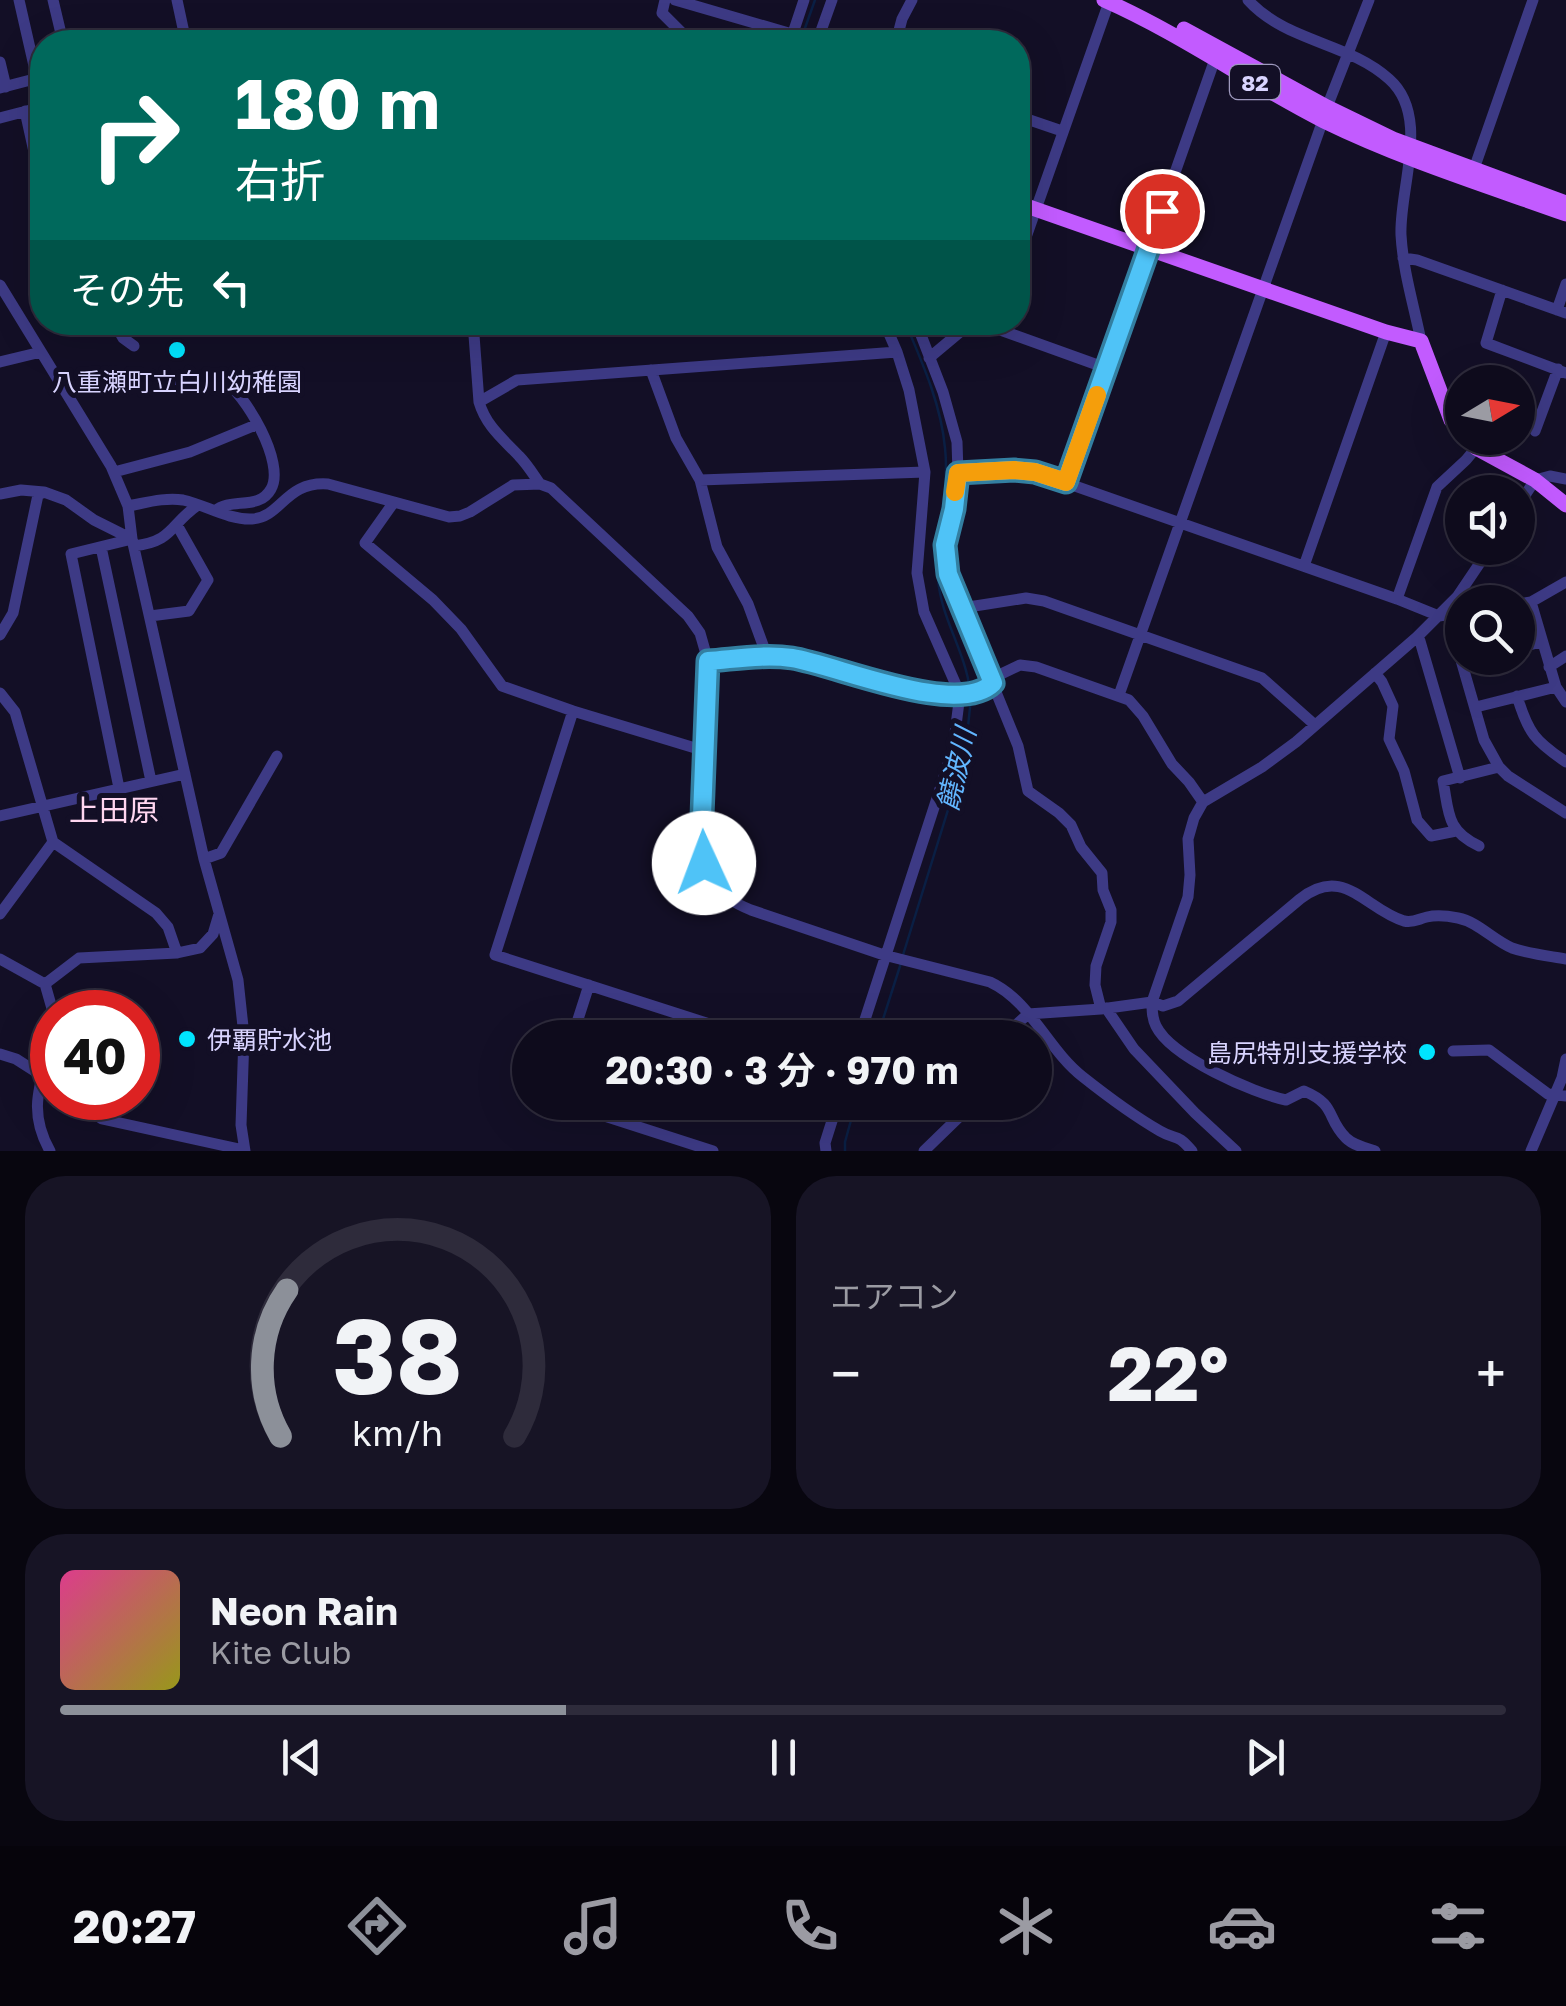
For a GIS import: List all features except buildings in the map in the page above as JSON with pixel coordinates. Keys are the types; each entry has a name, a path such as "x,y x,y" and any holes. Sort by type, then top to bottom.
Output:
{"main road":[{"name":"82","path":"1127,0 1325,114 1382,133 1410,152 1474,169 1566,203"},
{"name":"82","path":"1106,1 1325,114 1566,214"},
{"path":"1030,208 1421,341 1445,402"},
{"path":"1494,455 1527,475"},
{"path":"1535,480 1566,506"}],"street":[{"path":"19,0 30,40"},
{"path":"54,0 60,30"},
{"path":"177,0 183,30"},
{"path":"665,0 662,13 679,30"},
{"path":"674,0 766,30"},
{"path":"794,30 804,0"},
{"path":"821,30 832,0"},
{"path":"899,30 912,0"},
{"path":"1248,0 1289,31 1347,55 1396,86 1407,108 1410,129 1401,232 1421,341"},
{"path":"1119,695 1369,0"},
{"path":"1474,169 1533,0"},
{"path":"1030,222 1106,1"},
{"path":"1066,482 1215,59"},
{"path":"0,62 3,87 30,82"},
{"path":"1382,133 1399,130 1406,120 1407,108"},
{"path":"0,118 30,111"},
{"path":"25,112 30,134"},
{"path":"1030,120 1062,132"},
{"path":"1404,258 1562,312 1566,284"},
{"path":"0,284 30,334"},
{"path":"1502,290 1486,343 1562,371 1535,431"},
{"path":"1304,566 1386,332"},
{"path":"31,335 114,472 128,506 204,858 238,980 244,1036 244,1151 106,1120"},
{"path":"121,335 134,346"},
{"path":"474,335 479,402 490,428 523,460 540,484"},
{"path":"864,1020 953,749 962,694 924,612 917,574 924,472 909,390 890,335"},
{"path":"921,335 957,442 954,509 945,545 948,574 990,686 1018,746 1028,791 1071,825 1081,847 1102,873 1103,890 1111,910 1111,922 1096,966 1095,985 1103,1009 1134,1049 1236,1151"},
{"path":"929,358 958,335"},
{"path":"1012,335 1106,368"},
{"path":"0,362 41,352"},
{"path":"479,402 517,380 897,352"},
{"path":"651,370 676,438 700,480 717,547 748,604 766,656"},
{"path":"168,382 220,378 254,414 273,463 270,493 260,500 222,505 215,511"},
{"path":"114,472 190,452 258,424"},
{"path":"1397,599 1437,487 1466,460 1466,455"},
{"path":"700,480 924,472"},
{"path":"958,473 1035,472 1444,615"},
{"path":"1535,480 1550,476 1566,479"},
{"path":"128,506 182,500 250,519 265,516 300,487 314,483 440,515 460,516 513,485 540,484 557,492 688,616 700,633 708,661 701,842 711,882 720,893 751,910 1002,988 1080,1075 1164,1134 1182,1139 1192,1151"},
{"path":"0,494 21,490 44,492 66,500 133,542"},
{"path":"0,634 13,613 38,494 44,492"},
{"path":"394,502 365,543 461,628 502,686 704,751"},
{"path":"119,788 71,554 133,542 155,544 198,505"},
{"path":"150,616 189,611 208,580 177,525"},
{"path":"101,546 151,781"},
{"path":"1375,1151 1347,1139 1319,1097 1304,1091 1286,1100 1264,1095 1195,1062 1157,1028 1152,1002 1188,897 1188,840 1203,802 1262,767 1444,615 1479,565"},
{"path":"1535,598 1566,582"},
{"path":"962,608 1036,599 1262,678 1315,724"},
{"path":"1535,628 1556,687 1566,702"},
{"path":"1416,637 1460,778"},
{"path":"1535,644 1541,642"},
{"path":"1549,668 1566,656"},
{"path":"708,661 794,658 915,691 962,694 990,686 999,675 1020,666 1036,667 1119,695 1137,706 1172,764 1203,802"},
{"path":"1375,673 1394,706 1389,739 1404,771 1417,820 1431,836 1456,832"},
{"path":"1467,675 1484,740 1499,767 1566,813"},
{"path":"1476,707 1556,687"},
{"path":"0,694 15,712 53,842 156,913 168,927 177,953"},
{"path":"1517,696 1537,741 1566,762"},
{"path":"574,711 495,954 697,1020"},
{"path":"204,858 221,853 276,756"},
{"path":"1479,846 1456,832 1443,781 1499,767"},
{"path":"0,816 185,774"},
{"path":"0,914 53,842"},
{"path":"1021,1020 1028,1014 1152,1002 1163,1006 1178,1001 1313,888 1324,886 1356,892 1386,914 1406,922 1430,916 1465,920 1509,947 1566,959"},
{"path":"45,984 79,958 177,953 200,948 213,934 219,914"},
{"path":"0,959 45,984 47,990"},
{"path":"578,1020 589,985"},
{"path":"1453,1051 1489,1050 1548,1094 1560,1096"},
{"path":"0,1054 30,1068"},
{"path":"1529,1151 1560,1096 1566,1060"},
{"path":"37,1120 50,1151"},
{"path":"617,1120 714,1151"},
{"path":"826,1151 832,1120"},
{"path":"924,1151 956,1120"}],"waterway":[{"name":"饒波川","path":"804,30 815,0"},
{"name":"饒波川","path":"910,335 930,384 943,432 946,464 938,579 970,690"},
{"name":"饒波川","path":"903,955 965,755 971,698"},
{"name":"饒波川","path":"883,1020 901,963"},
{"name":"饒波川","path":"845,1151 851,1120"}],"slow traffic":[{"path":"955,492 958,473 1014,470 1066,482 1097,395"}],"place":[{"name":"八重瀬町立白川幼稚園","path":"177,350"},
{"name":"伊覇貯水池","path":"187,1039"},
{"name":"島尻特別支援学校","path":"1427,1052"}],"district":[{"name":"上田原","path":"114,810"}],"route":[{"path":"704,863 701,842 708,661 794,658 915,691 938,693 965,694 986,690 993,683 948,574 945,545 958,473 1014,470 1066,482 1162,211"}]}
